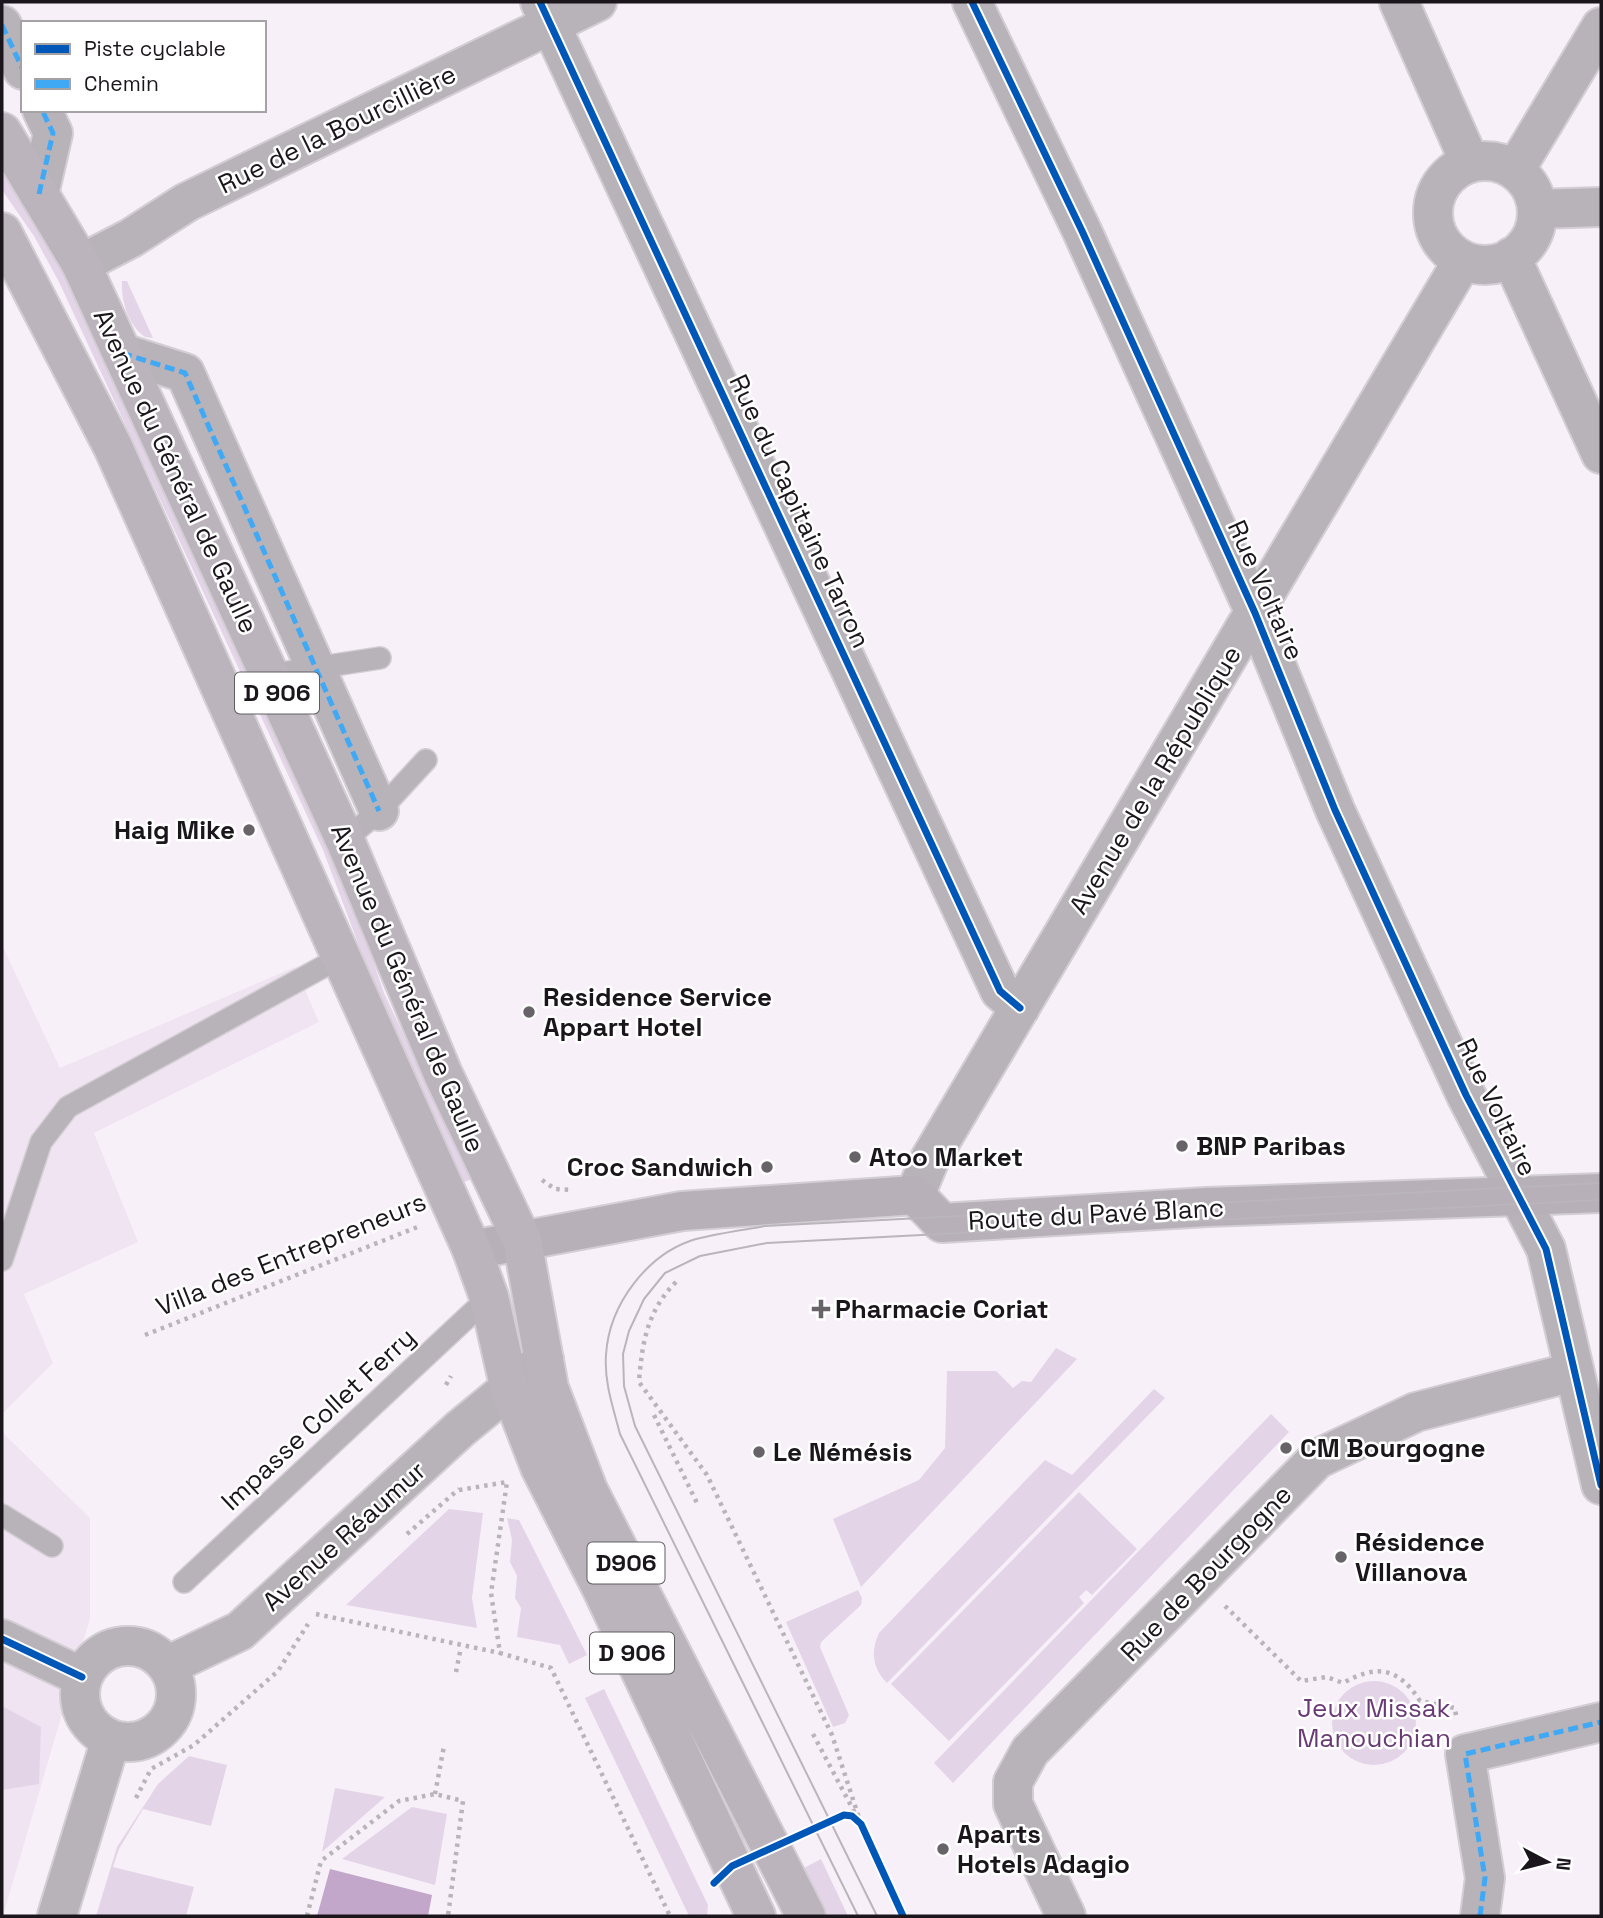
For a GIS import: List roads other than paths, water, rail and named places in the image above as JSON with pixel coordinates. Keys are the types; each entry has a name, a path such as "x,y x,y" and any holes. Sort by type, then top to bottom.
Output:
{"main road":[{"name":"Avenue du Général de Gaulle","path":"2,132 81,264 345,840 443,1074 522,1240 550,1388 588,1490 806,1916"},
{"name":"Avenue du Général de Gaulle","path":"6,247 113,447 472,1250 489,1297 510,1389 540,1467 602,1589 745,1913"},
{"name":"Route du Pavé Blanc","path":"915,1195 942,1223 1207,1207 1601,1194"},
{"path":"472,1250 682,1211 915,1195"}],"street":[{"name":"Rue de la Bourcillière","path":"81,264 131,238 187,202 545,14 597,2"},
{"name":"Rue Voltaire","path":"972,2 1082,231 1255,613 1341,822 1466,1095 1546,1250 1601,1485"},
{"path":"1399,2 1470,163"},
{"name":"Rue du Capitaine Tarron","path":"545,14 1000,991 1020,1008"},
{"path":"2,25 21,66"},
{"path":"1515,170 1601,27"},
{"path":"39,194 53,133 43,112"},
{"path":"1470,163 1501,163 1515,170 1526,181 1537,209 1531,237 1511,257 1496,263 1479,264 1463,260 1449,250 1438,235 1433,218 1434,200 1448,177 1470,163"},
{"path":"1537,209 1601,207"},
{"path":"1511,257 1601,454"},
{"name":"Avenue de la République","path":"915,1195 930,1159 1463,260"},
{"path":"122,353 185,373 379,811"},
{"name":"Avenue Réaumur","path":"167,1666 240,1631 471,1422 544,1360"},
{"name":"Rue de Bourgogne","path":"1066,1916 1013,1804 1013,1782 1030,1751 1317,1459 1416,1412 1573,1372"},
{"path":"2,1639 82,1677"},
{"path":"129,1646 150,1652 167,1666 176,1695 173,1710 166,1723 141,1741 111,1739 98,1732 87,1721 79,1692 82,1677 101,1654 129,1646"},
{"path":"1480,1916 1485,1878 1465,1754 1601,1722"},
{"path":"57,1916 111,1739"}],"lane":[{"path":"269,675 380,658"},
{"path":"345,840 379,811 426,760"},
{"path":"2,1260 41,1142 68,1107 341,957"},
{"name":"Impasse Collet Ferry","path":"184,1581 489,1297"},
{"path":"2,1515 52,1546"}],"tram line":[{"path":"858,1916 620,1434 606,1375 609,1336 623,1300 647,1268 678,1246 696,1239 765,1226 1601,1183"},
{"path":"877,1916 635,1426 624,1386 623,1354 629,1331 644,1299 665,1273 700,1256 767,1243 1601,1200"}],"place":[{"name":"Haig Mike","path":"249,830"},
{"name":"Residence Service Appart Hotel","path":"529,1012"},
{"name":"BNP Paribas","path":"1182,1146"},
{"name":"Atoo Market","path":"855,1157"},
{"name":"Croc Sandwich","path":"767,1167"},
{"name":"Pharmacie Coriat","path":"821,1309"},
{"name":"CM Bourgogne","path":"1286,1448"},
{"name":"Le Némésis","path":"759,1452"},
{"name":"Résidence Villanova","path":"1341,1557"},
{"name":"Aparts Hotels Adagio","path":"943,1849"}],"park label":[{"name":"Jeux Missak Manouchian","path":"1374,1723"}]}
